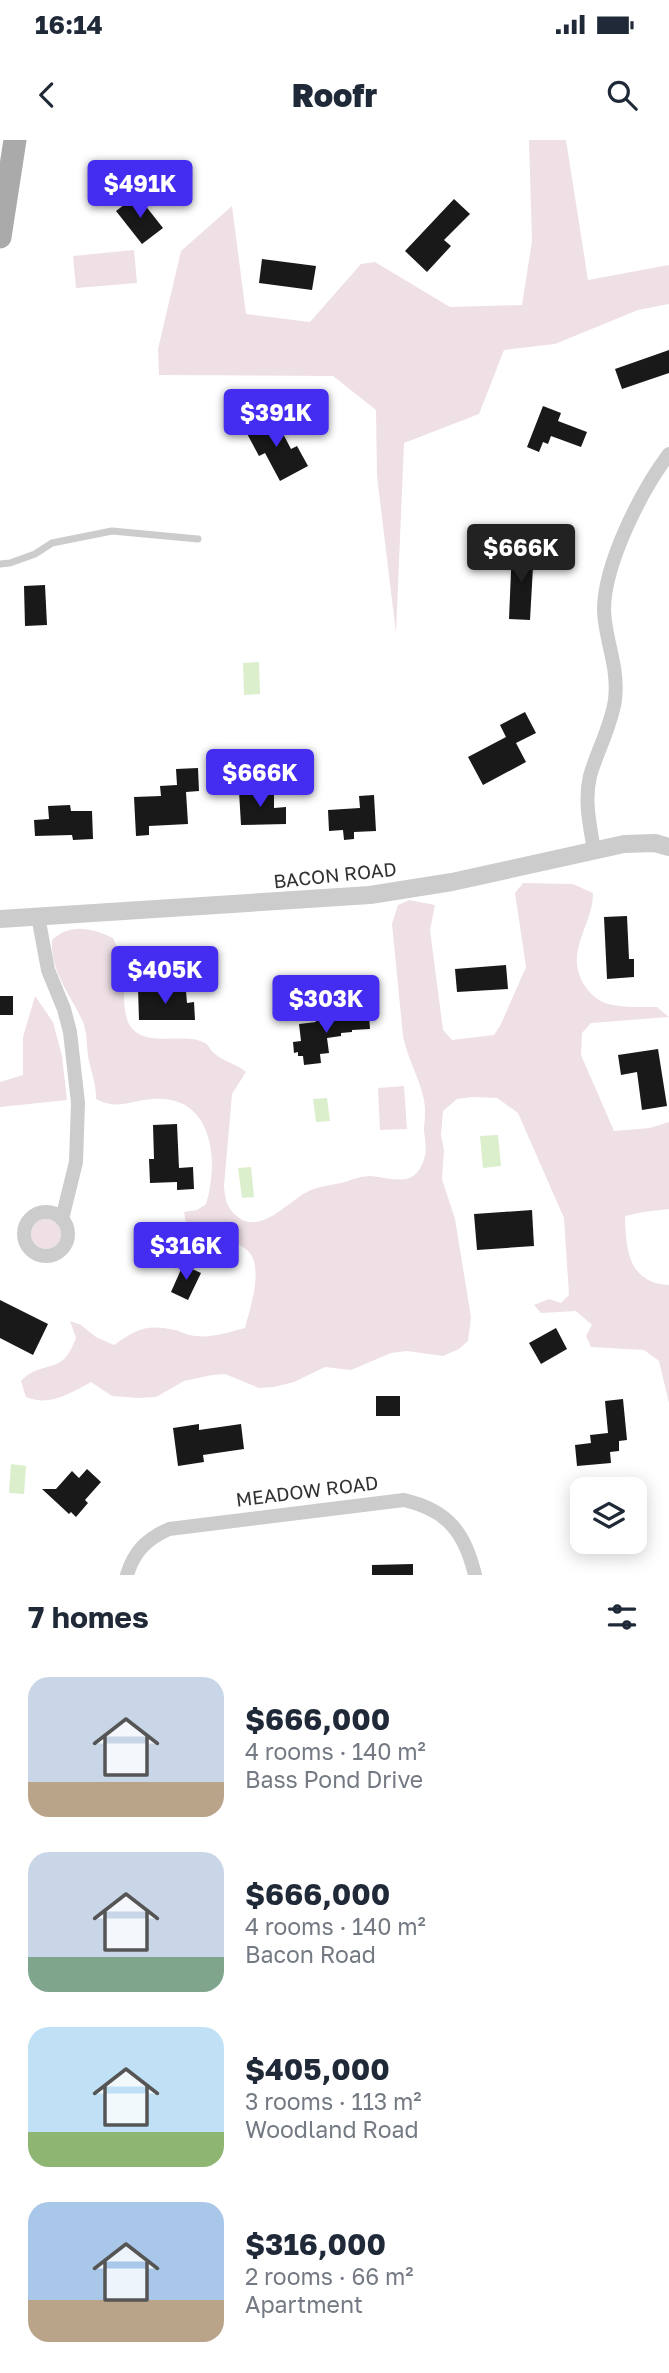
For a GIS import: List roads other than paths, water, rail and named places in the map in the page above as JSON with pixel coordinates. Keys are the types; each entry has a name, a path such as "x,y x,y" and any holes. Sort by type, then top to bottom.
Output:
{"main road":[{"path":"0,237 15,140"}],"street":[{"path":"594,850 587,806 590,777 615,701 616,667 606,621 606,589 617,553 640,502 653,476 669,454"},
{"name":"BACON ROAD","path":"0,919 370,895 452,882 594,850 655,843 669,847"},
{"path":"38,916 48,970 70,1032 78,1103 76,1162 62,1219"},
{"name":"MEADOW ROAD","path":"127,1575 140,1548 154,1536 169,1529 404,1500 440,1515 459,1532 468,1549 475,1575"}],"lane":[{"path":"0,564 34,554 52,543 112,531 198,539"}]}
